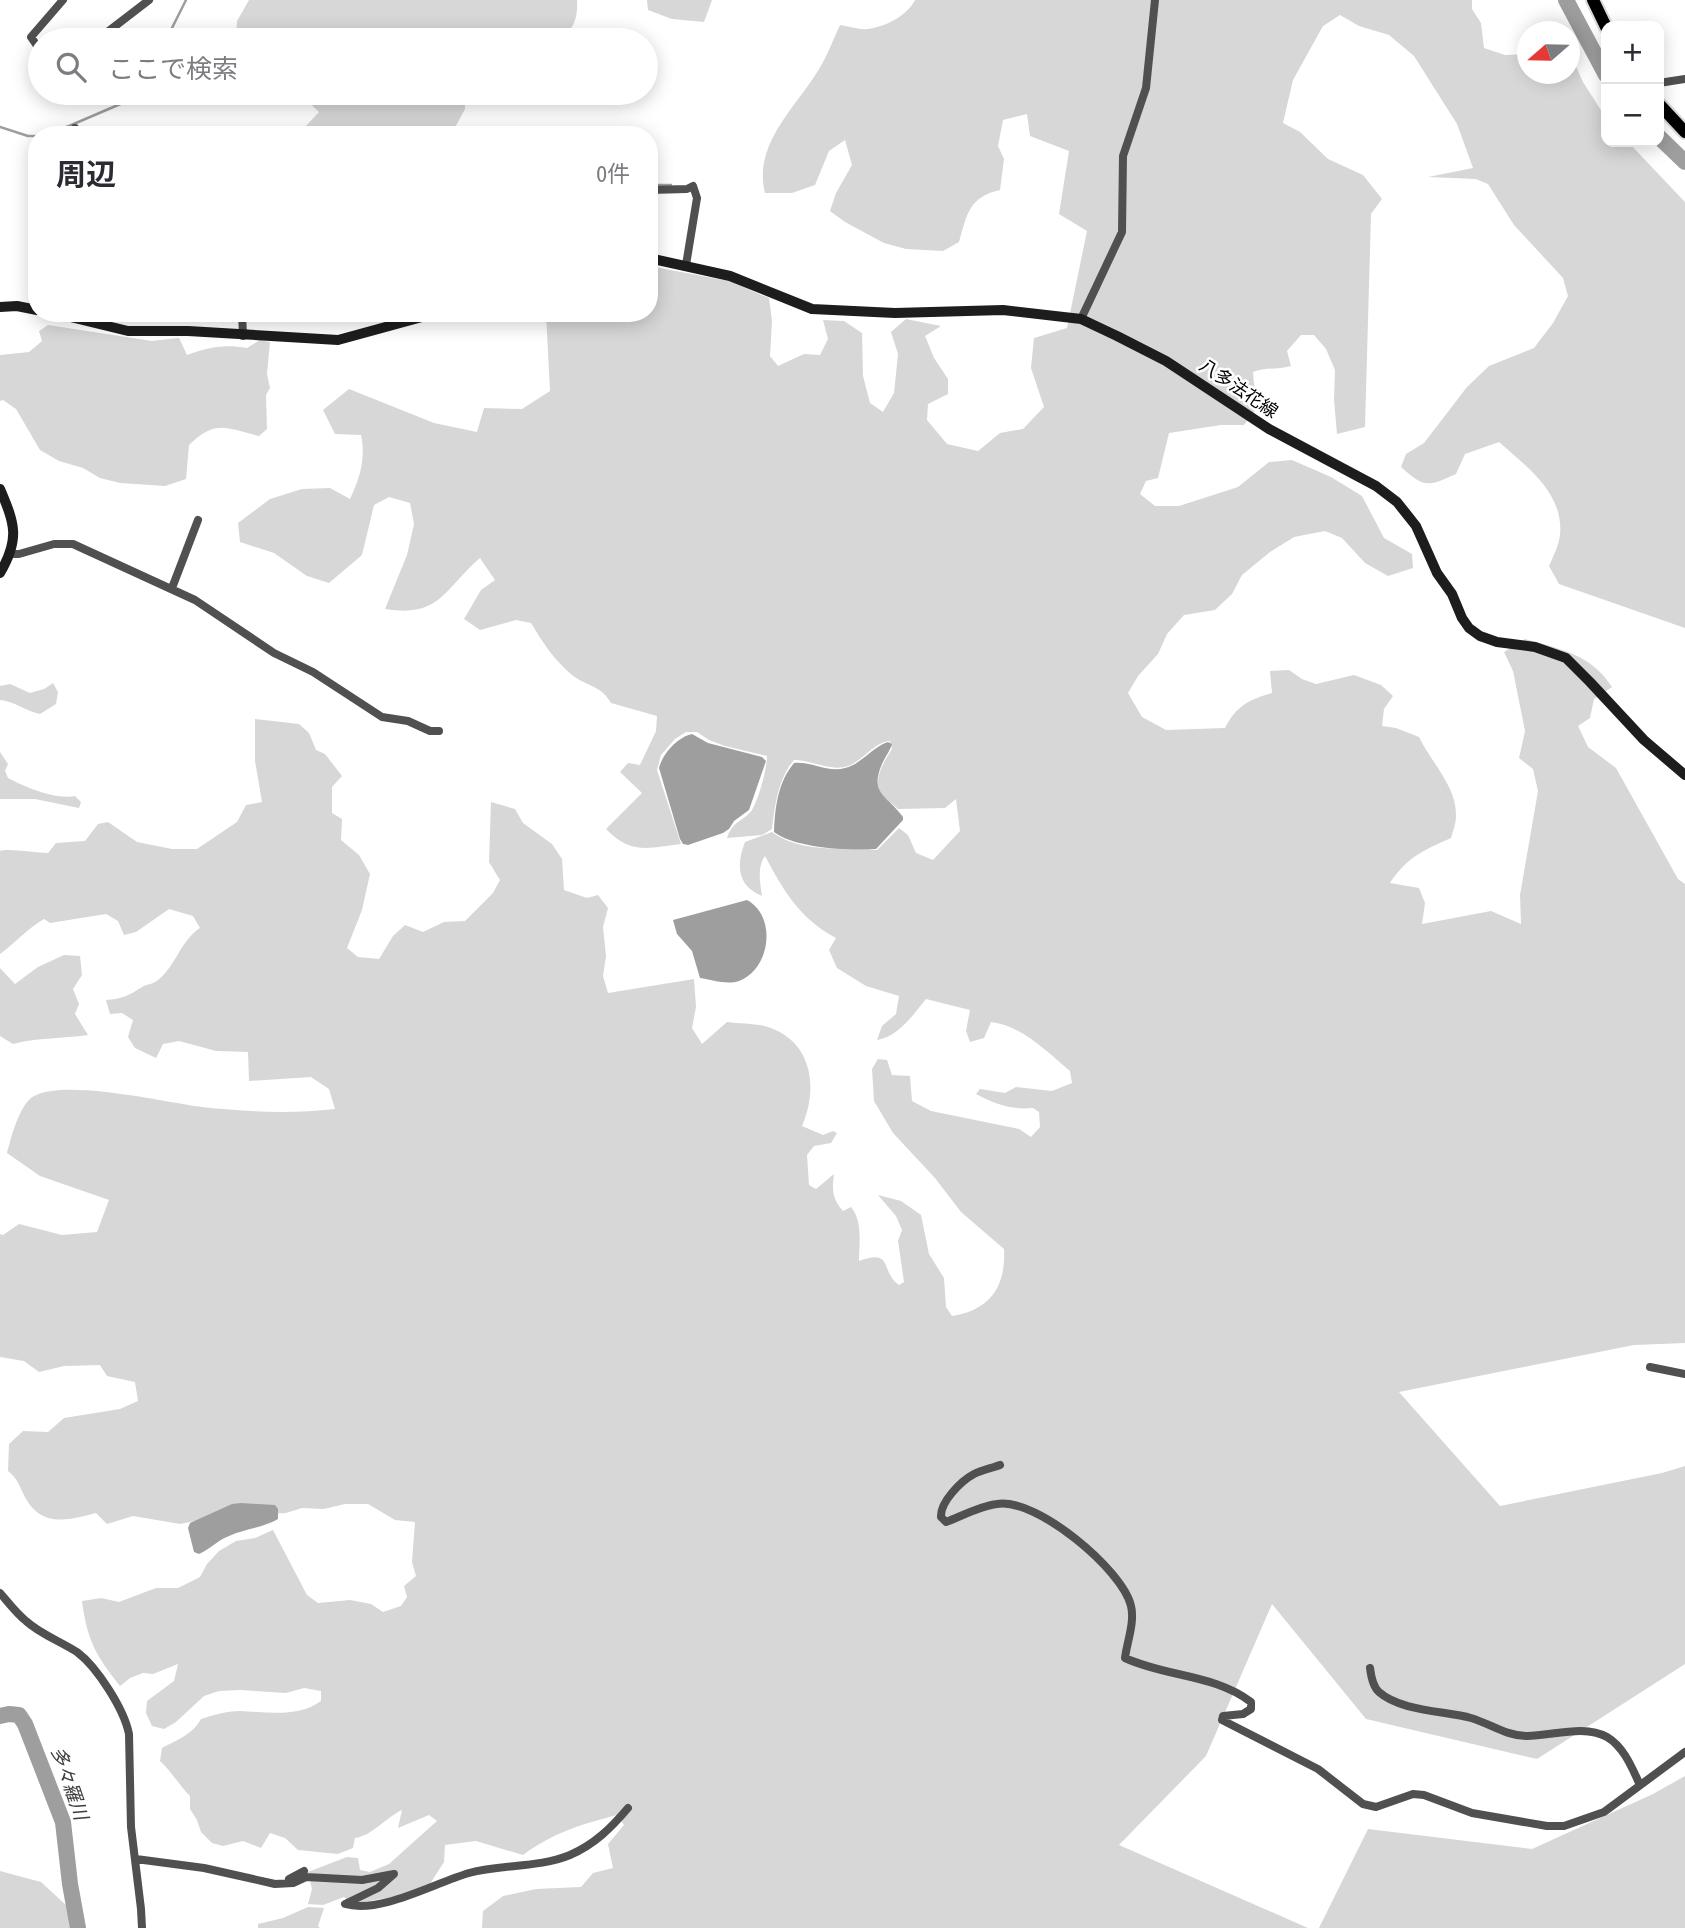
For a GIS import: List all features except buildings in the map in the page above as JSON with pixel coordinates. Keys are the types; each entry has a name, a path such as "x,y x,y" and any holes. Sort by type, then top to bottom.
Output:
{"main road":[{"path":"1593,0 1603,21"},
{"path":"1664,109 1685,132"},
{"name":"八多法花線","path":"658,260 730,276 812,309 895,313 1003,310 1081,319 1166,361 1269,429 1376,486 1397,502 1416,526 1437,573 1452,594 1469,628 1480,636 1497,642 1535,647 1566,659 1637,733 1685,775"},
{"path":"0,307 28,308"},
{"path":"98,322 128,331 338,340 404,322"},
{"path":"0,489 14,535 11,554 0,573"}],"street":[{"path":"39,28 63,0"},
{"path":"110,28 138,3 149,0"},
{"path":"1081,319 1122,232 1123,156 1146,88 1156,0"},
{"path":"1664,82 1685,79"},
{"path":"658,190 687,189 693,186 697,198 686,265"},
{"path":"242,322 243,335"},
{"path":"172,588 198,520"},
{"path":"11,554 54,544 73,544 195,600 274,653 313,672 382,717 408,721 430,731 439,731"},
{"path":"1650,1367 1685,1374"},
{"path":"1000,1465 973,1474 952,1493 941,1511 946,1522 997,1503 1032,1511 1054,1523 1075,1538 1127,1591 1132,1620 1125,1658 1144,1667 1189,1676 1238,1692 1251,1702 1251,1709 1243,1714 1223,1716 1222,1720 1318,1769 1363,1804 1377,1807 1413,1794 1424,1795 1472,1813 1527,1824 1564,1826 1604,1811 1685,1752"},
{"path":"0,1593 24,1620 79,1654 90,1665 119,1707 129,1734 129,1795 142,1928"},
{"path":"1370,1668 1377,1691 1389,1699 1432,1711 1472,1718 1507,1734 1527,1736 1586,1731 1606,1736 1618,1746 1640,1785"},
{"path":"136,1859 204,1868 266,1884 293,1883 306,1877 362,1880 394,1874 378,1888 345,1904 371,1904 469,1873 568,1856 595,1842 628,1808"},
{"path":"284,1884 304,1871"}],"shaded area":[{"path":"249,0 577,0 576,18 571,28 237,28 237,21"},
{"path":"647,0 712,0 704,22 672,19 648,10"},
{"path":"915,0 1472,0 1472,9 1481,23 1484,48 1505,55 1517,54 1517,84 1580,84 1580,75 1601,110 1601,147 1633,147 1685,202 1685,628 1559,584 1549,566 1560,535 1556,506 1532,471 1499,442 1465,454 1456,474 1432,483 1421,482 1401,467 1406,454 1424,443 1467,387 1489,366 1534,348 1553,323 1568,296 1563,278 1514,225 1488,184 1476,179 1428,177 1473,168 1457,124 1414,56 1389,35 1359,26 1340,15 1323,26 1293,80 1283,123 1300,132 1328,159 1363,175 1382,199 1371,214 1365,427 1337,434 1335,370 1326,349 1314,335 1301,335 1287,351 1291,366 1253,372 1256,409 1244,425 1221,425 1169,433 1158,478 1146,481 1140,494 1155,506 1179,506 1238,487 1269,462 1292,460 1331,477 1362,496 1384,538 1412,554 1413,568 1388,576 1365,563 1342,538 1325,531 1294,537 1242,575 1232,594 1215,610 1184,615 1167,634 1158,654 1138,676 1128,693 1142,717 1166,730 1225,728 1244,704 1272,693 1270,671 1289,670 1316,684 1354,675 1381,685 1393,696 1384,709 1382,726 1419,737 1448,785 1456,816 1451,838 1417,855 1390,883 1419,888 1425,903 1422,924 1491,911 1521,924 1520,895 1538,791 1533,769 1519,758 1525,731 1513,671 1504,652 1525,639 1562,650 1594,667 1612,687 1594,699 1590,718 1578,726 1588,747 1616,768 1678,879 1685,884 1685,1343 1634,1345 1399,1392 1500,1506 1685,1466 1685,1664 1537,1759 1366,1719 1272,1604 1206,1756 1119,1845 1308,1928 482,1928 483,1911 503,1896 536,1889 581,1887 593,1873 613,1868 608,1844 624,1825 617,1815 568,1830 523,1855 476,1841 445,1845 444,1862 428,1887 352,1904 344,1897 323,1905 308,1904 312,1889 308,1872 347,1857 358,1858 360,1870 370,1872 389,1864 437,1821 429,1815 398,1828 402,1810 367,1834 355,1838 353,1848 338,1854 298,1850 285,1838 270,1833 261,1848 243,1841 223,1846 212,1843 201,1832 190,1809 190,1796 160,1761 162,1748 189,1733 201,1719 235,1711 282,1713 302,1710 321,1701 321,1691 304,1688 286,1693 219,1691 204,1696 176,1722 164,1729 152,1726 146,1713 147,1701 174,1681 178,1664 153,1674 143,1673 120,1686 94,1647 82,1601 101,1598 119,1602 156,1588 178,1588 200,1577 219,1551 236,1541 255,1538 273,1530 307,1595 318,1603 350,1600 371,1604 383,1612 401,1606 407,1597 404,1586 416,1576 412,1562 415,1522 395,1520 368,1504 345,1504 324,1509 302,1508 286,1513 211,1518 180,1524 133,1516 107,1524 96,1513 54,1519 37,1512 8,1471 9,1444 23,1431 48,1432 64,1418 120,1409 138,1401 135,1382 107,1376 100,1365 64,1366 39,1372 24,1361 0,1357 0,1234 3,1235 19,1224 62,1235 97,1232 109,1200 40,1176 7,1153 22,1110 30,1099 43,1093 87,1090 202,1107 252,1111 302,1112 335,1109 329,1089 311,1077 249,1081 248,1052 216,1051 179,1041 163,1044 156,1058 135,1048 128,1037 133,1020 122,1013 110,1014 106,1000 130,994 164,974 193,933 200,928 193,916 169,909 136,932 124,935 118,921 106,914 50,923 44,919 0,954 0,851 48,853 56,843 85,841 98,824 108,822 137,842 172,849 197,849 237,822 246,805 262,802 255,761 255,719 299,724 309,733 316,750 325,754 342,776 332,787 332,813 342,819 341,840 359,855 370,874 362,910 347,948 358,957 379,959 393,936 405,925 423,932 444,922 465,921 493,893 500,880 489,862 491,802 515,809 523,823 552,844 562,859 564,890 587,898 598,895 608,908 603,927 606,956 603,976 608,993 694,979 696,1007 692,1028 702,1044 727,1022 766,1026 785,1035 796,1045 808,1069 810,1083 810,1097 802,1126 823,1135 833,1131 837,1133 831,1143 814,1146 807,1155 809,1185 816,1189 834,1174 833,1189 837,1202 843,1211 851,1207 857,1219 860,1233 859,1261 877,1257 882,1259 893,1280 899,1285 904,1282 898,1241 902,1230 896,1216 878,1195 901,1201 921,1215 929,1254 944,1278 946,1307 952,1316 965,1313 986,1302 1002,1275 1004,1249 961,1212 935,1178 893,1133 874,1101 872,1069 878,1059 887,1060 892,1075 910,1076 912,1101 931,1111 1019,1129 1031,1137 1040,1127 1039,1112 1033,1108 1003,1106 976,1094 980,1089 1005,1093 1016,1087 1052,1091 1072,1083 1070,1071 1033,1040 1002,1024 991,1022 984,1038 970,1042 966,1031 970,1010 926,999 898,1030 877,1040 882,1026 896,1014 899,996 866,986 837,968 829,950 836,938 802,913 765,856 760,870 762,896 743,881 740,867 745,842 772,832 807,846 877,850 899,828 908,835 916,853 933,860 960,831 956,799 945,808 898,809 879,788 880,770 892,749 890,741 884,742 848,766 828,767 794,760 781,784 772,829 762,835 727,838 735,824 749,814 755,805 767,756 725,746 697,732 686,732 675,739 661,755 657,770 681,844 640,848 624,843 606,829 642,793 620,772 628,763 640,765 656,731 657,716 611,703 598,689 577,679 549,651 531,623 516,620 480,630 464,619 481,590 495,580 480,558 430,605 403,611 385,609 407,555 414,524 410,503 389,497 374,505 362,555 329,583 307,576 274,553 240,542 238,523 270,499 302,489 330,488 350,499 361,468 361,435 335,434 323,410 349,389 434,423 477,432 484,408 522,409 550,391 546,322 658,322 658,268 729,281 769,298 772,321 770,356 778,366 804,354 820,355 828,339 823,320 844,321 862,333 863,376 870,403 883,412 894,393 898,354 891,332 906,319 941,326 925,336 934,358 948,379 948,394 928,404 927,420 947,444 978,451 1000,433 1023,429 1044,407 1031,368 1034,338 1067,328 1087,231 1059,214 1069,151 1030,136 1027,114 1003,120 998,146 1004,159 1000,190 976,202 967,215 959,242 943,251 906,249 884,243 830,211 836,193 852,165 845,140 829,151 815,185 792,193 765,193 765,157 772,140 780,124 822,64 840,25 875,28 902,15"},
{"path":"312,105 465,105 456,126 306,126 319,112"},
{"path":"48,325 152,341 179,338 187,355 217,347 247,348 260,340 270,342 267,374 270,388 266,395 267,429 259,436 222,428 198,437 189,445 186,479 165,486 120,483 59,461 40,450 16,409 3,400 0,401 0,355 29,352 42,341 39,331"},
{"path":"53,683 58,692 56,704 40,714 0,700 0,686 10,684 30,693"},
{"path":"692,734 708,743 762,757 766,761 749,810 723,833 688,845 683,844 680,839 659,768 672,747"},
{"path":"888,742 892,744 879,774 879,788 903,820 876,849 837,849 808,845 774,832 778,795 784,778 794,763 832,769 845,768"},
{"path":"0,752 8,764 5,771 8,778 50,794 75,796 81,802 79,808 35,799 0,799"},
{"path":"747,900 757,908 766,929 764,954 758,966 750,975 739,981 720,982 700,978 692,951 677,934 673,920"},
{"path":"64,955 80,956 82,975 73,989 79,1004 75,1014 88,1035 13,1044 0,1036 0,968 15,984 38,967"},
{"path":"232,1504 275,1505 278,1519 225,1538 199,1554 194,1552 188,1528 190,1523"},
{"path":"1685,1776 1685,1928 1319,1928 1368,1829 1532,1849 1653,1794"},
{"path":"0,1871 41,1882 68,1907 73,1928 0,1928"},
{"path":"308,1907 324,1908 318,1926 320,1928 258,1928 258,1924 283,1918"}],"waterway":[{"path":"172,28 186,0"},
{"path":"1566,0 1601,66"},
{"path":"69,126 118,105"},
{"path":"0,127 28,136"},
{"path":"1664,142 1685,162"},
{"path":"658,185 671,185"},
{"name":"多々羅川","path":"0,1716 19,1715 25,1724 63,1822 78,1928"}]}
